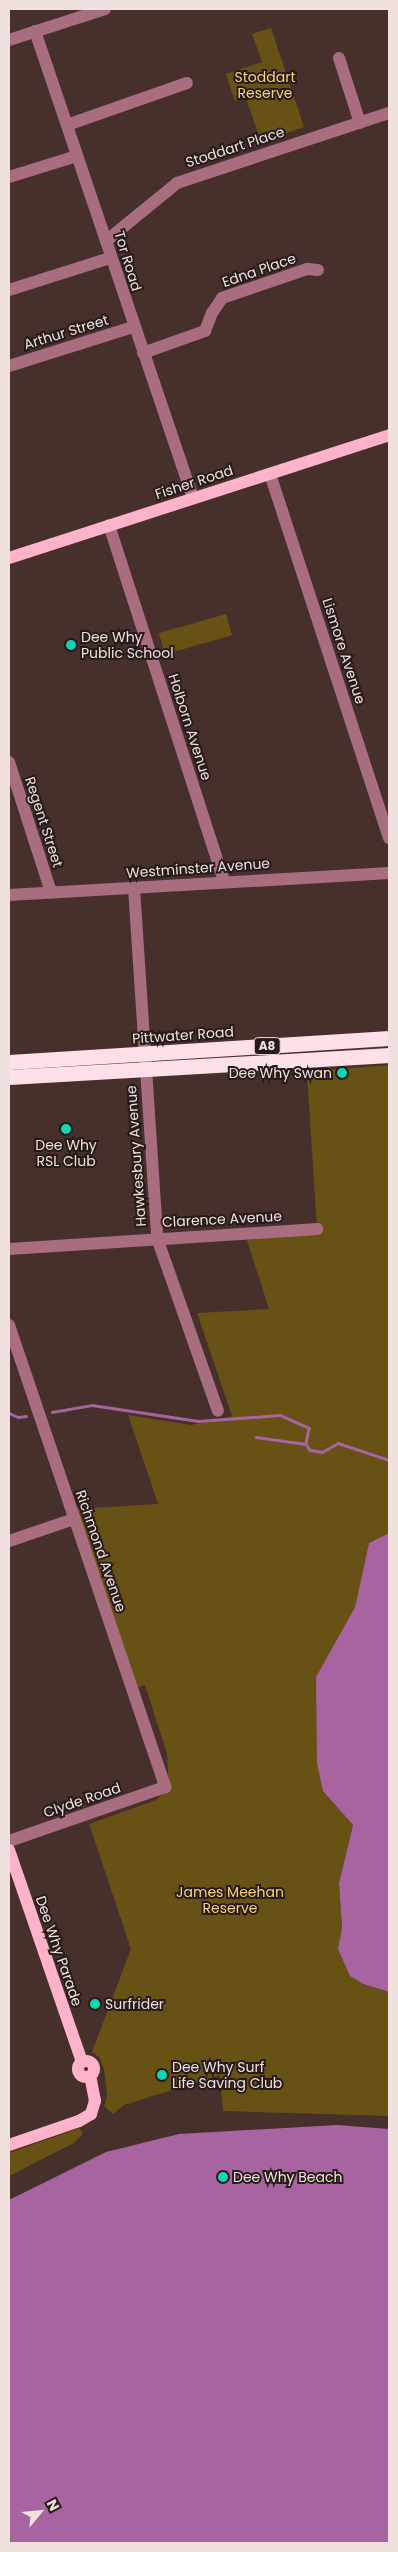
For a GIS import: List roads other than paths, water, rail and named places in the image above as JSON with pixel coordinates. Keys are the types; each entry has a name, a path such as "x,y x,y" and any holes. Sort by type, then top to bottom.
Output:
{"highway":[{"name":"Pittwater Road","path":"9,1062 389,1038"},
{"name":"A8","path":"9,1077 389,1055"}],"main road":[{"name":"Fisher Road","path":"9,558 389,435"},
{"name":"Dee Why Parade","path":"9,1850 82,2062 79,2073 90,2076 95,2101 91,2114 79,2121 9,2145"}],"street":[{"path":"9,40 105,9"},
{"name":"Tor Road","path":"35,31 133,327 193,498"},
{"path":"340,58 360,122"},
{"path":"67,125 187,83"},
{"name":"Stoddart Place","path":"106,241 177,183 389,113"},
{"path":"9,177 77,156"},
{"path":"9,290 110,258"},
{"name":"Edna Place","path":"143,353 205,331 222,298 307,269 318,270"},
{"name":"Arthur Street","path":"9,366 133,327"},
{"name":"Lismore Avenue","path":"270,474 387,820 389,838"},
{"name":"Holborn Avenue","path":"109,525 224,881"},
{"name":"Regent Street","path":"9,762 52,892"},
{"name":"Westminster Avenue","path":"9,895 224,881 389,873"},
{"name":"Hawkesbury Avenue","path":"134,888 157,1238 218,1411"},
{"name":"Clarence Avenue","path":"9,1250 157,1238 317,1229"},
{"name":"Richmond Avenue","path":"9,1325 165,1787"},
{"path":"9,1542 74,1519"},
{"name":"Clyde Road","path":"9,1841 165,1787"}],"waterway":[{"path":"52,1412 92,1405 198,1421 280,1415 309,1428 306,1444 310,1450 322,1452 338,1443 389,1460"},
{"path":"9,1413 18,1417 26,1416"},
{"path":"256,1437 306,1444"}],"place":[{"name":"Dee Why Public School","path":"71,645"},
{"name":"Dee Why Swan","path":"342,1073"},
{"name":"Dee Why RSL Club","path":"66,1129"},
{"name":"Surfrider","path":"95,2004"},
{"name":"Dee Why Surf Life Saving Club","path":"162,2075"},
{"name":"Dee Why Beach","path":"223,2177"}],"park label":[{"name":"Stoddart Reserve","path":"265,86"},
{"name":"James Meehan Reserve","path":"230,1900"}]}
